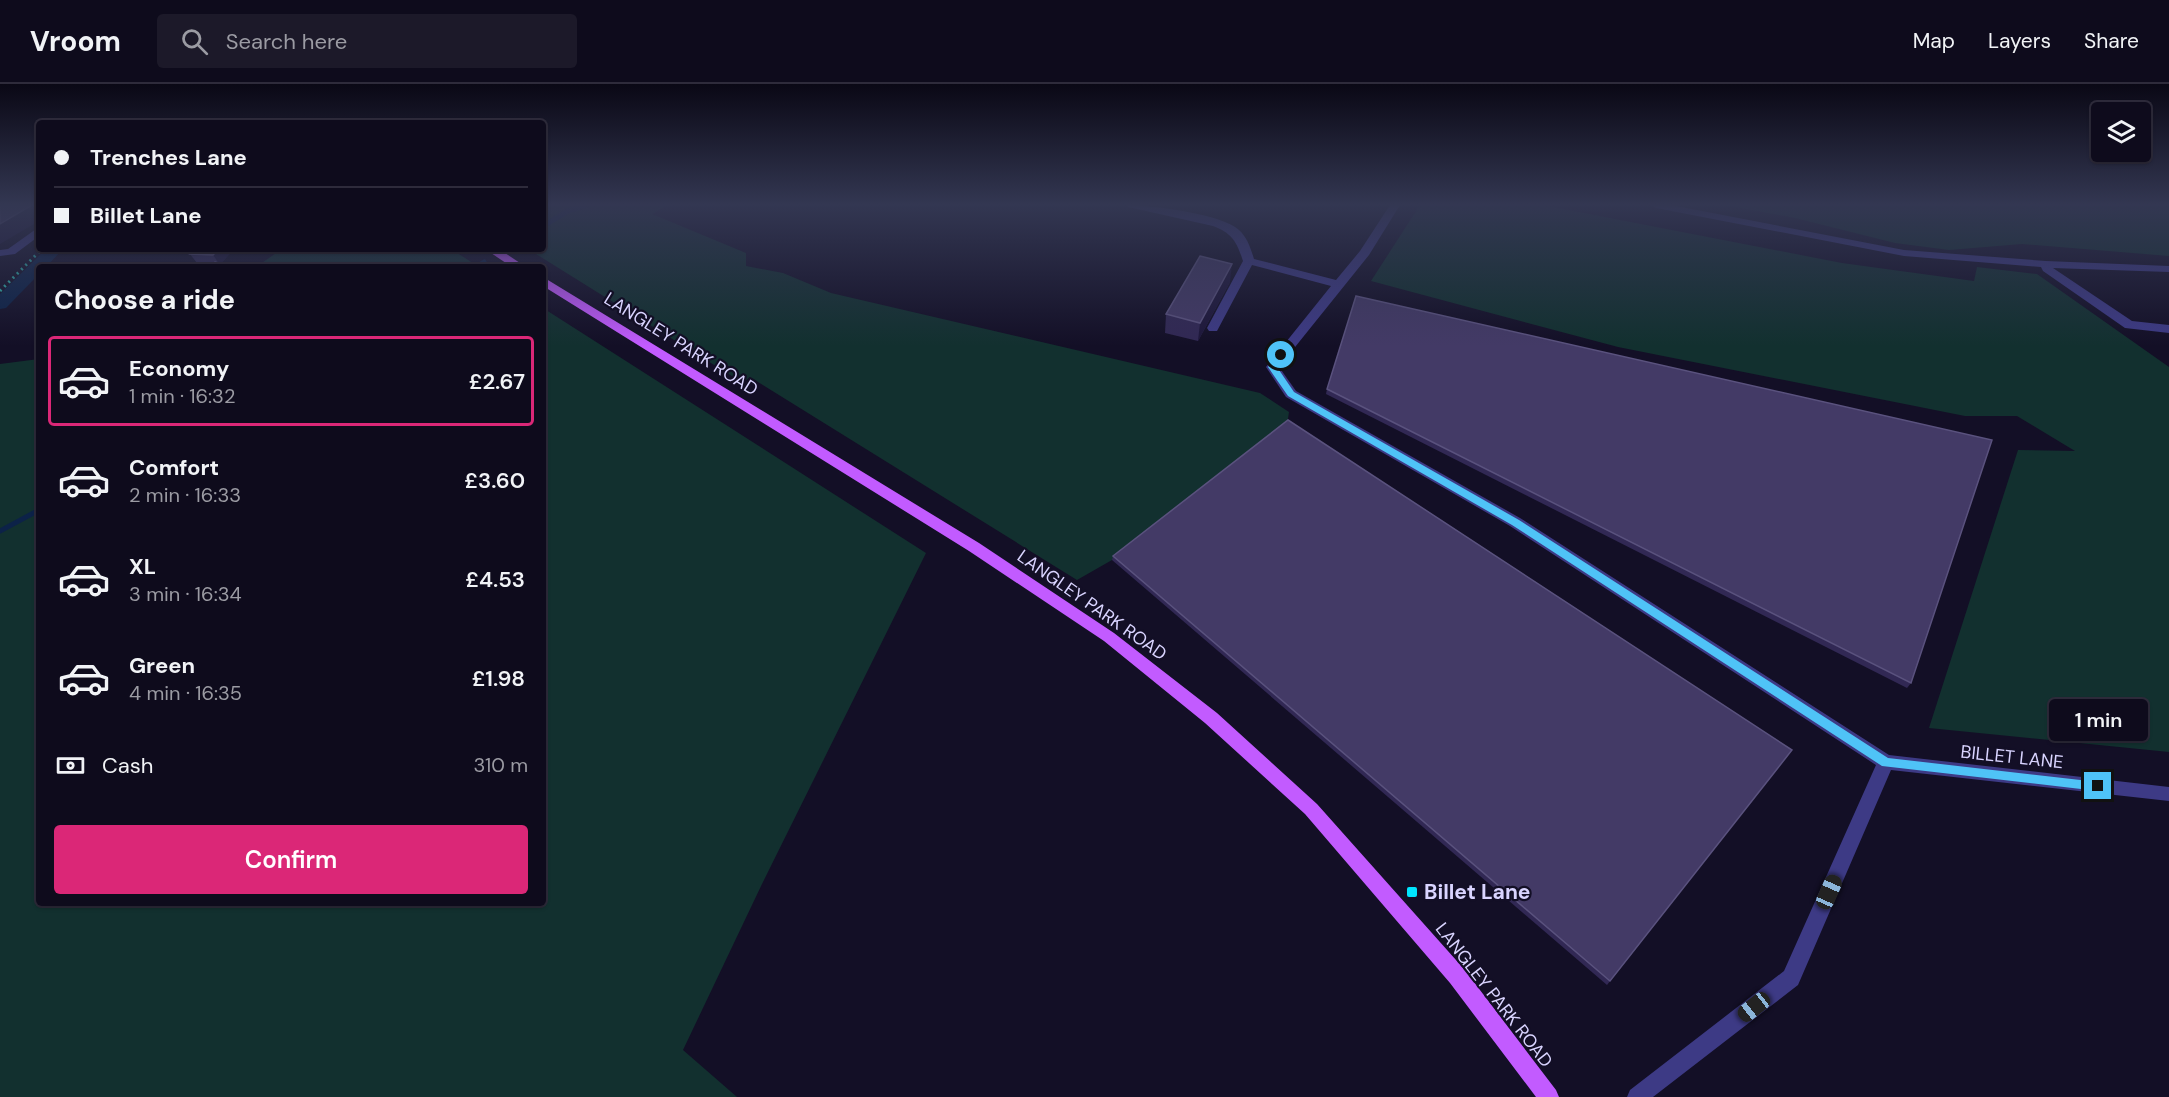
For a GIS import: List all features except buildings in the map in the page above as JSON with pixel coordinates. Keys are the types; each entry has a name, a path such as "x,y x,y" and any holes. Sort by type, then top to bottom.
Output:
{"main road":[{"path":"496,252 515,264"},
{"name":"LANGLEY PARK ROAD","path":"546,283 974,547 1109,637 1211,718 1311,810 1457,976 1549,1097"}],"street":[{"path":"1213,328 1249,261 1246,252"},
{"path":"1366,252 1272,367 1291,394 1515,522 1886,762 1791,978 1637,1097"},
{"path":"1900,252 2046,264 2169,269"},
{"path":"1249,261 1340,284"},
{"path":"2046,264 2047,268 2063,281 2129,326 2169,329"},
{"name":"BILLET LANE","path":"1886,762 2169,795"}],"path":[{"path":"0,291 39,252"}],"green space":[{"path":"277,252 456,252 474,264 260,264"},
{"path":"533,252 744,252 746,266 783,273 831,293 1260,393 1289,412 1287,425 1112,560 1077,580 750,377 743,383"},
{"path":"1390,252 1787,252 1842,263 1974,281 1977,267 2037,274 2169,367 2169,752 1929,728 2018,450 2075,451 2017,416 1965,416 1618,347 1371,281"},
{"path":"2123,252 2169,252 2169,256"},
{"path":"546,310 926,553 762,884 683,1050 737,1097 0,1097 0,364 36,359 36,906 546,906"}],"waterway":[{"path":"40,264 52,252"},
{"path":"0,304 36,268"},
{"path":"0,531 36,512"}],"place":[{"name":"Billet Lane","path":"1412,892"}],"route":[{"path":"1281,355 1272,367 1291,394 1515,522 1886,762 2098,786"}]}
